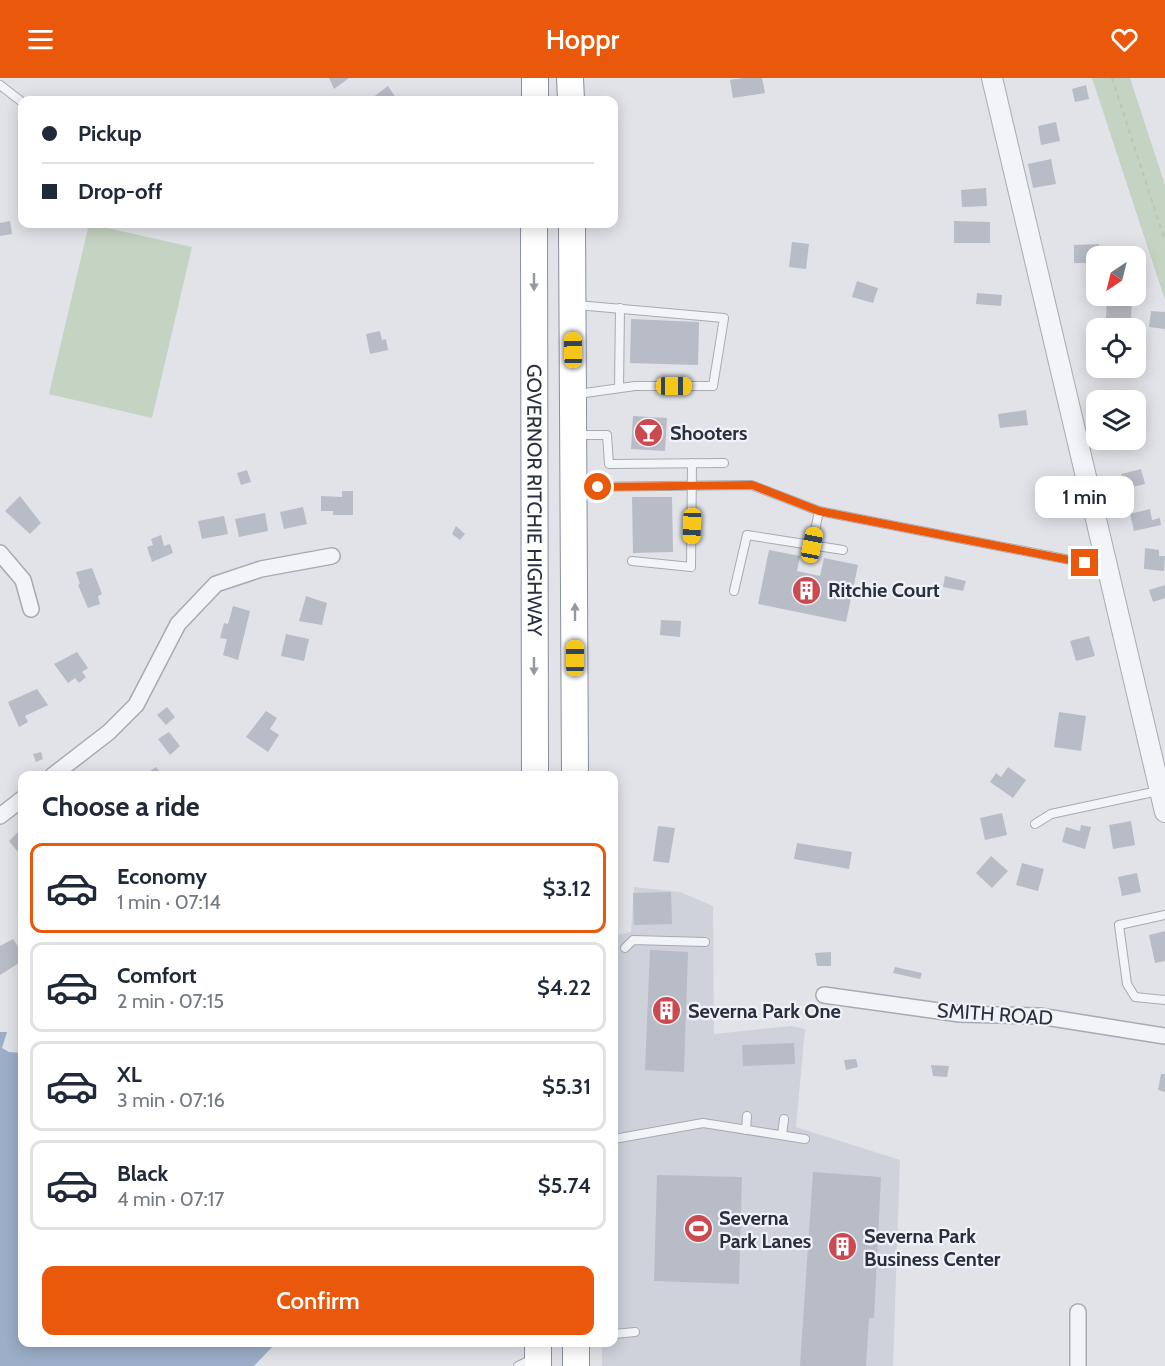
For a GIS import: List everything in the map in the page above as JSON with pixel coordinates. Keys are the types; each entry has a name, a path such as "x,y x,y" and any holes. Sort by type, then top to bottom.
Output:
{"highway":[{"path":"535,78 535,96"},
{"path":"570,78 571,96"},
{"name":"GOVERNOR RITCHIE HIGHWAY","path":"534,228 535,771"},
{"name":"GOVERNOR RITCHIE HIGHWAY","path":"572,228 575,771"},
{"path":"576,1347 576,1366"}],"street":[{"path":"992,78 1165,812"},
{"path":"0,553 23,580 31,609"},
{"path":"58,771 109,732 136,705 178,624 216,584 261,569 332,556"},
{"path":"0,816 18,802"},
{"name":"SMITH ROAD","path":"824,994 960,1014 1039,1016 1165,1036"},
{"path":"1078,1312 1078,1366"}],"lane":[{"path":"0,85 18,99"},
{"path":"572,305 724,318 713,386 619,388 573,394"},
{"path":"619,388 620,308"},
{"path":"574,435 607,435 609,464 724,463"},
{"path":"632,561 691,567 692,463"},
{"path":"574,487 752,485 819,511 1107,568"},
{"path":"812,545 819,511"},
{"path":"734,591 747,535 843,550"},
{"path":"1035,824 1051,814 1160,791"},
{"path":"1165,915 1119,925 1127,984 1136,997 1165,1000"},
{"path":"626,948 633,940 705,942"},
{"path":"746,1130 747,1116"},
{"path":"782,1135 784,1119"},
{"path":"618,1138 703,1123 805,1139"},
{"path":"618,1334 635,1332"}],"path":[{"path":"1112,78 1165,241"}],"shaded area":[{"path":"634,887 680,892 713,906 714,1034 791,1026 805,1029 796,1127 900,1160 893,1366 602,1366 602,1347 618,1347 618,935 631,932"}],"green space":[{"path":"1092,78 1130,78 1165,185 1165,300"},
{"path":"88,228 107,228 192,247 152,418 49,394"}],"water":[{"path":"0,1032 7,1032 2,1048 9,1052 18,1053 18,1347 272,1347 254,1366 0,1366"}],"building":[{"path":"329,78 349,78 334,89"},
{"path":"762,78 765,93 733,98 730,80"},
{"path":"1086,85 1089,99 1075,102 1072,89"},
{"path":"388,86 395,96 375,96"},
{"path":"1056,122 1060,141 1041,145 1038,126"},
{"path":"1051,159 1056,184 1033,188 1028,164"},
{"path":"986,188 987,206 962,207 961,190"},
{"path":"10,221 12,234 0,236 0,223"},
{"path":"954,221 990,222 990,243 954,243"},
{"path":"792,242 809,244 806,269 789,267"},
{"path":"1099,244 1099,246 1086,246 1086,263 1074,263 1074,245"},
{"path":"857,281 878,288 873,303 852,297"},
{"path":"977,293 1002,295 1001,306 976,304"},
{"path":"1107,306 1132,306 1131,318 1106,318"},
{"path":"1151,311 1165,312 1165,329 1149,327"},
{"path":"631,319 699,322 698,365 630,363"},
{"path":"380,331 382,340 386,339 388,350 370,354 366,334"},
{"path":"1026,410 1028,425 1000,428 998,414"},
{"name":"Shooters","path":"633,416 667,418 665,451 631,449"},
{"path":"1141,469 1145,484 1124,489 1121,474"},
{"path":"247,470 251,482 241,485 237,473"},
{"path":"342,491 353,491 353,515 333,515 333,511 321,511 321,496 342,497"},
{"path":"20,496 41,523 30,534 5,511"},
{"path":"632,497 672,497 673,552 633,553"},
{"path":"303,507 307,524 284,529 280,512"},
{"path":"1150,509 1152,520 1160,518 1161,525 1134,531 1130,514"},
{"path":"265,513 268,531 239,537 235,519"},
{"path":"224,516 228,534 202,539 198,521"},
{"path":"456,526 465,534 460,540 452,534"},
{"path":"161,535 164,546 170,544 173,553 152,562 147,547 153,545 151,539"},
{"path":"1145,548 1159,550 1159,556 1165,556 1164,571 1144,569"},
{"name":"Ritchie Court","path":"769,550 800,556 797,571 820,576 824,558 858,565 846,622 758,604"},
{"path":"92,568 102,594 98,596 100,604 88,608 78,585 80,584 76,572"},
{"path":"945,576 966,581 963,591 943,587"},
{"path":"1165,585 1165,598 1153,602 1149,590"},
{"path":"306,596 327,603 322,625 299,621"},
{"path":"233,606 250,611 238,660 223,655 227,639 220,638 224,623 228,624"},
{"path":"661,620 681,621 680,637 660,635"},
{"path":"286,634 309,639 304,661 281,656"},
{"path":"1089,636 1095,656 1076,661 1070,641"},
{"path":"77,652 88,668 82,672 86,677 79,683 75,678 68,683 54,664"},
{"path":"37,689 48,705 25,716 28,722 19,727 8,702"},
{"path":"167,707 175,717 166,725 157,715"},
{"path":"266,711 277,718 270,729 279,735 268,752 246,737"},
{"path":"1059,712 1086,716 1081,751 1054,747"},
{"path":"169,732 180,746 170,755 158,739"},
{"path":"41,752 43,759 36,762 33,754"},
{"path":"1008,767 1026,780 1013,798 990,782 996,773 1001,777"},
{"path":"1002,813 1007,835 985,840 980,818"},
{"path":"1131,821 1135,845 1113,849 1109,825"},
{"path":"1081,825 1091,827 1085,849 1062,842 1066,827 1080,831"},
{"path":"658,826 675,828 669,863 653,861"},
{"path":"18,832 18,852 9,841"},
{"path":"797,843 852,852 849,869 794,859"},
{"path":"991,856 1008,871 992,888 976,873"},
{"path":"1022,863 1044,869 1038,891 1016,885"},
{"path":"1137,873 1141,892 1122,896 1118,877"},
{"path":"671,892 672,924 634,925 633,893"},
{"path":"1165,931 1165,961 1155,963 1149,935"},
{"path":"13,939 18,946 18,964 0,975 0,946"},
{"name":"Severna Park One","path":"650,950 688,952 684,1072 645,1070"},
{"path":"831,952 831,966 817,966 815,953"},
{"path":"895,967 922,973 920,979 893,973"},
{"path":"794,1043 795,1064 743,1066 742,1045"},
{"path":"856,1059 858,1067 846,1070 844,1060"},
{"path":"931,1065 949,1066 947,1077 933,1076"},
{"path":"1161,1074 1165,1074 1165,1092 1158,1090"},
{"name":"Severna Park Business Center","path":"813,1172 881,1177 874,1318 869,1318 866,1366 800,1366"},
{"name":"Severna Park Lanes","path":"657,1175 742,1177 739,1284 654,1281"}],"place":[{"name":"Shooters","path":"649,433"},
{"name":"Ritchie Court","path":"807,590"},
{"name":"Severna Park One","path":"667,1011"},
{"name":"Severna Park Lanes","path":"698,1229"},
{"name":"Severna Park Business Center","path":"843,1247"}],"route":[{"path":"598,487 752,485 819,511 1085,563"}]}
